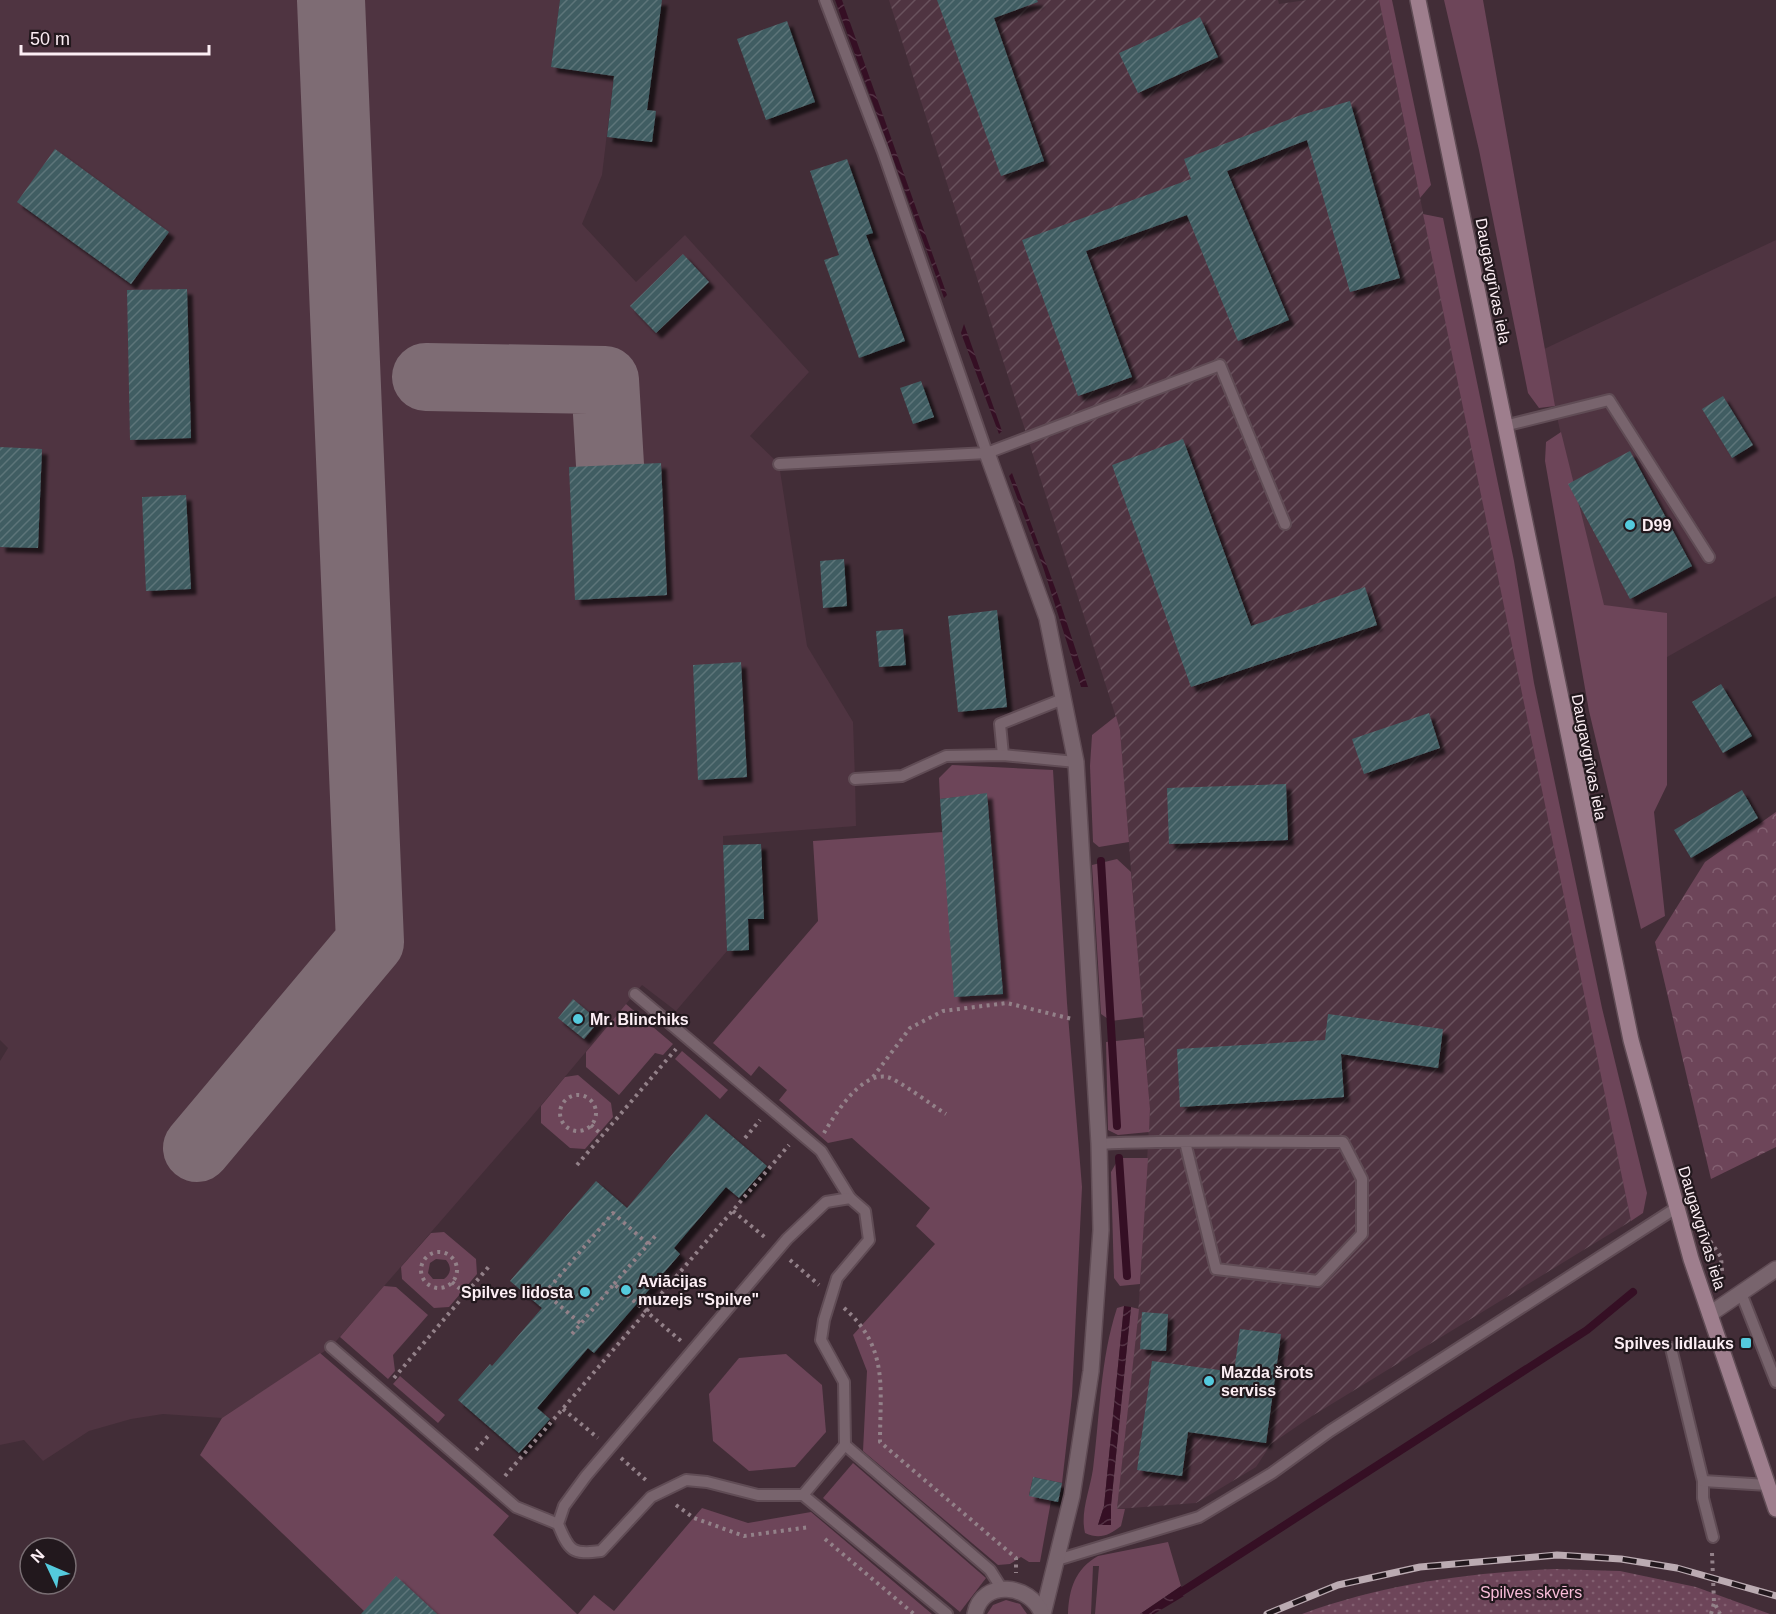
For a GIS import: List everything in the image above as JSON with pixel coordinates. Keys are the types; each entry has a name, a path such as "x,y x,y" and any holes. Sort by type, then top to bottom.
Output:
{"main road":[{"name":"Daugavgrīvas iela","path":"1418,0 1630,1040 1676,1208 1776,1509"}],"street":[{"path":"987,453 1047,618 1076,762 1099,1144 1101,1230 1091,1371 1072,1496 1042,1614"},
{"path":"1710,1314 1776,1269"},
{"path":"975,1614 987,1595 1008,1589 1033,1598 1042,1614"}],"lane":[{"path":"825,0 883,152 987,453"},
{"path":"779,464 987,453 1220,365 1285,524"},
{"path":"1504,426 1609,400 1708,557"},
{"path":"1003,755 1000,724 1063,699"},
{"path":"855,779 902,776 946,756 1003,755 1076,762"},
{"path":"635,994 816,1146 850,1198 865,1211 869,1240 837,1278 830,1295 821,1340 844,1382 845,1445 803,1495"},
{"path":"1099,1144 1185,1142 1343,1142 1362,1179 1362,1234 1318,1281 1216,1269 1185,1142"},
{"path":"850,1198 826,1202 778,1250 610,1448 564,1506 558,1524 567,1546 579,1554 601,1551 651,1497 686,1480 707,1482 758,1495 803,1495 947,1614"},
{"path":"1057,1560 1199,1517 1272,1473 1330,1431 1676,1208"},
{"path":"1741,1293 1776,1382"},
{"path":"331,1347 516,1507 558,1524"},
{"path":"1671,1348 1703,1481 1703,1498 1713,1537"},
{"path":"845,1445 990,1570 1008,1589"},
{"path":"1703,1481 1767,1485"}],"path":[{"path":"816,1146 848,1097 873,1077 910,1028 943,1011 1007,1003 1091,1025"},
{"path":"576,1165 686,1036"},
{"path":"873,1077 888,1077 946,1114"},
{"path":"572,1095 589,1099 596,1115 591,1125 580,1131 569,1129 561,1120 563,1102 572,1095"},
{"path":"591,1125 602,1135"},
{"path":"495,1488 800,1133"},
{"path":"733,1211 863,1325 880,1367 880,1442 1016,1558 1018,1563 1008,1589"},
{"path":"580,1323 545,1293 613,1214 648,1244"},
{"path":"1701,1227 1721,1257 1723,1285 1741,1293"},
{"path":"572,1334 657,1234"},
{"path":"440,1252 451,1257 457,1266 452,1282 442,1288 425,1282 421,1270 425,1258 440,1252"},
{"path":"383,1391 491,1264"},
{"path":"452,1282 466,1294"},
{"path":"614,1284 692,1351"},
{"path":"563,1408 660,1492 694,1518 744,1536 808,1525 914,1614"},
{"path":"1711,1614 1714,1602 1713,1537"},
{"path":"1714,1602 1720,1614"}],"shaded area":[{"path":"0,0 560,0 551,67 614,75 602,175 582,224 636,282 685,235 809,372 750,436 779,464 807,646 853,722 855,779 856,826 723,836 727,951 676,1011 642,985 527,1122 331,1347 222,1418 163,1414 131,1419 89,1431 43,1461 24,1440 0,1445 0,1061 8,1048 0,1040"},
{"path":"889,0 1278,0 1279,4 1307,0 1379,0 1594,1037 1631,1221 1312,1416 1271,1444 1256,1467 1196,1503 1117,1509 1139,1302 1150,1109 1120,730"},
{"path":"1776,240 1776,596 1617,685 1542,350"}],"green space":[{"path":"1379,0 1392,0 1431,185 1420,198"},
{"path":"1444,0 1483,0 1555,406 1539,408 1528,393 1479,150"},
{"path":"1423,214 1443,218 1514,561 1534,683 1602,1008 1647,1193 1643,1213 1631,1221"},
{"path":"1561,432 1604,605 1667,613 1667,785 1654,812 1665,916 1641,929 1589,711 1545,461 1546,442"},
{"path":"1116,716 1120,730 1129,842 1099,847 1093,842 1090,766 1092,735"},
{"path":"952,765 1053,770 1067,1003 1082,1187 1072,1396 1062,1483 1033,1477 1029,1495 1051,1501 1040,1562 1029,1562 1021,1557 1010,1564 998,1565 863,1451 867,1371 853,1335 935,1244 916,1226 930,1208 852,1138 828,1143 779,1100 787,1090 759,1066 751,1076 713,1043 818,921 813,841 943,832 955,997 1003,994 987,794 940,799 939,778"},
{"path":"1776,812 1776,1147 1711,1179 1655,942 1705,862"},
{"path":"1117,859 1131,872 1143,1017 1111,1021 1101,1014 1092,865"},
{"path":"626,1004 673,1044 663,1055 655,1053 619,1095 586,1067 586,1052"},
{"path":"1144,1038 1150,1109 1149,1132 1118,1135 1108,1130 1106,1042"},
{"path":"682,1051 728,1090 720,1099 675,1059"},
{"path":"578,1075 611,1103 613,1117 585,1149 570,1148 541,1123 541,1106 565,1077"},
{"path":"1119,1158 1148,1158 1140,1284 1120,1286 1114,1278 1111,1172"},
{"path":"444,1232 476,1259 477,1274 449,1307 434,1308 402,1279 401,1267 431,1233","holes":["436,1259 446,1260 450,1268 448,1275 444,1279 433,1279 428,1273 430,1263"]},
{"path":"384,1286 396,1287 428,1315 393,1355 395,1371 388,1379 340,1337"},
{"path":"1124,1306 1104,1506 1098,1525 1111,1525 1111,1505 1131,1307 1139,1309 1117,1509 1125,1509 1121,1526 1108,1534 1095,1536 1085,1533 1085,1509 1093,1469 1107,1348 1117,1308"},
{"path":"320,1353 509,1516 493,1535 577,1614 421,1614 364,1611 200,1455 222,1418"},
{"path":"786,1354 822,1385 826,1432 795,1467 749,1471 713,1441 709,1394 739,1358"},
{"path":"400,1376 445,1415 438,1423 393,1384"},
{"path":"853,1463 986,1578 960,1612 823,1498"},
{"path":"702,1508 748,1523 811,1512 932,1614 578,1614 594,1595 614,1611"},
{"path":"1168,1542 1181,1586 1140,1614 1095,1614 1099,1566 1093,1566 1091,1614 1068,1614 1075,1580 1090,1561 1098,1556"},
{"name":"Spilves skvērs","path":"1554,1569 1620,1571 1696,1587 1770,1614 1302,1614 1364,1595 1426,1582"},
{"path":"1006,1600 1020,1604 1027,1614 987,1614 993,1605"}],"water":[{"path":"835,0 842,0 947,295 944,298"},
{"path":"964,324 1002,431 999,434 961,333"},
{"path":"1012,473 1057,593 1088,687 1081,687 1043,567 1009,476"},
{"path":"1124,1306 1131,1307 1111,1505 1111,1525 1098,1525 1104,1506"},
{"path":"1181,1586 1184,1596 1154,1614 1140,1614"}],"building":[{"path":"560,0 662,0 647,110 656,111 652,142 607,137 614,76 551,67"},
{"path":"937,0 1037,0 1038,2 994,18 1044,161 1001,176"},
{"path":"1200,17 1218,57 1138,93 1119,53"},
{"path":"787,21 815,102 766,120 737,39"},
{"path":"1350,101 1400,278 1350,292 1307,140 1227,171 1289,320 1238,341 1187,215 1086,251 1132,377 1078,396 1022,240 1191,179 1184,159 1301,115"},
{"path":"55,149 169,232 131,284 17,202"},
{"path":"847,159 873,233 866,235 905,341 859,358 824,260 839,255 810,171"},
{"path":"683,254 709,282 656,333 630,306"},
{"path":"187,289 191,438 130,440 127,290"},
{"path":"921,381 934,417 913,424 900,388"},
{"path":"1723,396 1753,445 1732,458 1702,409"},
{"path":"1183,439 1251,626 1365,587 1377,625 1191,687 1112,465"},
{"path":"0,447 42,449 38,548 0,547"},
{"name":"D99","path":"1630,451 1692,566 1630,599 1568,484"},
{"path":"661,463 667,595 575,600 569,467"},
{"path":"186,495 191,589 146,591 142,497"},
{"path":"844,559 847,606 823,608 820,561"},
{"path":"997,610 1007,707 958,712 948,616"},
{"path":"903,629 906,665 879,667 876,631"},
{"path":"741,662 747,777 698,780 693,665"},
{"path":"1721,684 1752,736 1723,753 1692,702"},
{"path":"1429,713 1440,748 1364,774 1352,739"},
{"path":"1286,784 1288,840 1169,844 1167,788"},
{"path":"1742,790 1758,818 1691,858 1674,830"},
{"path":"987,793 1003,994 954,997 940,799"},
{"path":"761,844 764,919 748,919 749,950 727,951 723,845"},
{"name":"Mr. Blinchiks","path":"573,999 599,1021 584,1039 558,1018"},
{"path":"1328,1014 1443,1029 1438,1068 1341,1054 1344,1097 1180,1107 1177,1049 1325,1040"},
{"name":"Spilves lidosta","path":"706,1114 767,1166 739,1198 726,1187 674,1248 680,1254 594,1353 588,1348 537,1408 550,1419 519,1453 458,1400 490,1364 492,1366 542,1308 510,1281 596,1181 627,1208"},
{"path":"1142,1312 1168,1314 1166,1351 1140,1349"},
{"path":"1240,1329 1281,1334 1266,1443 1188,1432 1182,1476 1137,1470 1152,1361 1234,1372"},
{"path":"1033,1477 1062,1483 1058,1502 1029,1496"},
{"path":"396,1576 437,1614 361,1614"}],"waterway":[{"path":"1101,861 1117,1126"},
{"path":"1119,1158 1127,1276"},
{"path":"1175,1596 1587,1330 1633,1292"}],"taxiway":[{"path":"197,1148 370,942 331,0"},
{"path":"426,377 605,380 610,465"}],"railway":[{"path":"1267,1614 1338,1585 1420,1567 1557,1555 1621,1559 1677,1568 1776,1596"}],"place":[{"name":"D99","path":"1630,525"},
{"name":"Mr. Blinchiks","path":"578,1019"},
{"name":"Aviācijas muzejs \"Spilve\"","path":"626,1290"},
{"name":"Spilves lidosta","path":"585,1292"},
{"name":"Spilves lidlauks","path":"1746,1343"},
{"name":"Mazda šrots serviss","path":"1209,1381"}]}
